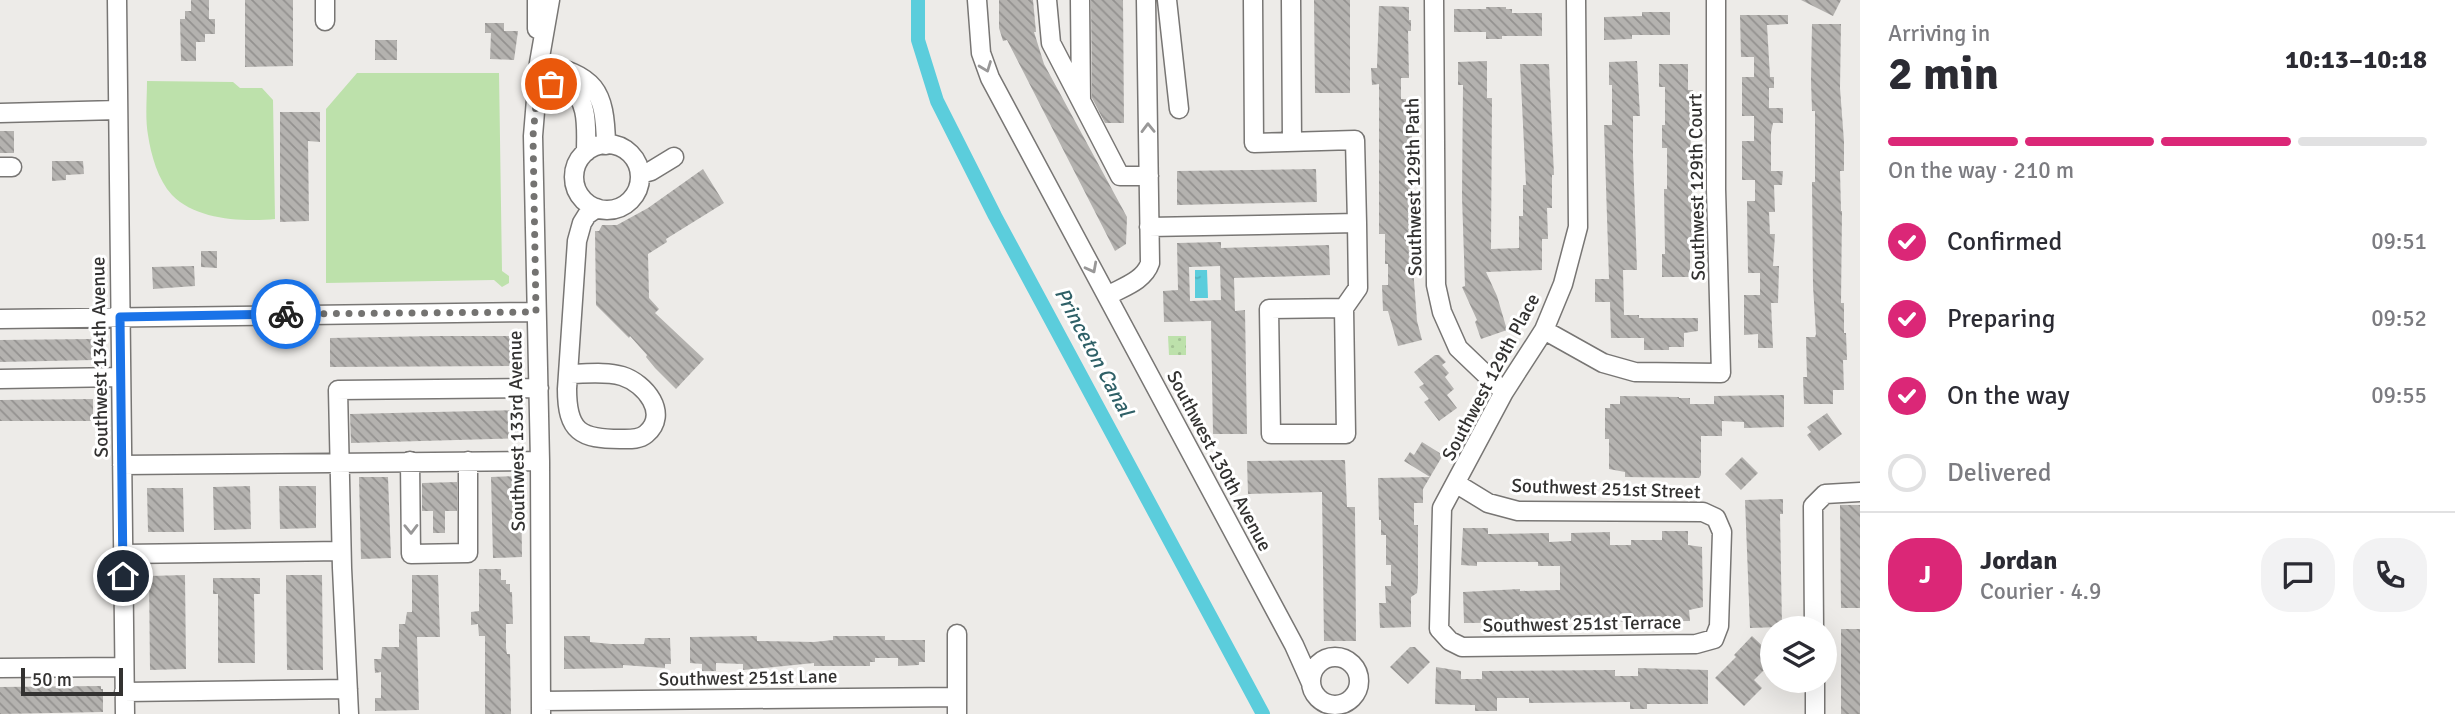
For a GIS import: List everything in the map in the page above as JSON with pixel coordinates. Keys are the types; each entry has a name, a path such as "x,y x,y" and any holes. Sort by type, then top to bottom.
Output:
{"street":[{"name":"Southwest 134th Avenue","path":"117,0 125,714"},
{"path":"325,0 325,21"},
{"name":"Southwest 133rd Avenue","path":"537,0 539,63 533,136 540,461 541,708"},
{"name":"Southwest 133rd Avenue","path":"539,63 550,0"},
{"name":"Southwest 130th Avenue","path":"977,0 981,52 990,78 1294,645 1311,683"},
{"path":"1046,0 1051,43 1120,176 1149,176"},
{"path":"1080,0 1081,102"},
{"path":"1107,296 1133,282 1147,270 1150,251 1146,0"},
{"path":"1167,0 1179,109"},
{"path":"1254,0 1255,143 1355,140 1358,288 1344,308 1346,434 1271,434 1269,309 1344,308"},
{"path":"1290,0 1292,142"},
{"name":"Southwest 129th Path","path":"1434,0 1436,285 1442,312 1458,348 1504,392"},
{"name":"Southwest 129th Place","path":"1450,642 1439,629 1443,508 1504,392 1544,330 1563,284 1578,227 1576,0"},
{"name":"Southwest 129th Court","path":"1544,330 1603,363 1635,372 1721,373 1717,0"},
{"path":"539,63 579,74 591,84 600,97 605,114 606,145"},
{"path":"538,83 564,86 572,90 579,99 586,118 586,152"},
{"path":"0,113 118,110"},
{"path":"568,374 627,377 654,403 656,416 653,426 645,435 636,439 595,439 583,434 574,423 568,406 568,374 577,241 575,171 586,152 606,145 618,146 626,151 633,157 640,174 639,184 631,200 615,209 597,208 581,198 577,190"},
{"path":"640,174 651,171 674,157"},
{"path":"577,241 582,223 587,215 597,208"},
{"path":"1149,227 1357,223"},
{"path":"0,319 536,312"},
{"path":"0,379 121,377"},
{"path":"349,714 341,551 338,390 538,388"},
{"path":"410,461 411,554 423,554 468,553 468,461"},
{"path":"122,465 540,461"},
{"name":"Southwest 251st Street","path":"1457,484 1488,503 1518,511 1703,512 1717,518 1722,532 1719,626 1714,639"},
{"path":"1814,616 1813,506 1825,494 1860,492"},
{"path":"123,554 341,551"},
{"path":"957,634 957,705"},
{"name":"Southwest 251st Terrace","path":"1450,642 1462,647 1696,644 1714,639"},
{"path":"1294,645 1327,658 1340,657 1352,663 1360,681 1356,694 1346,703 1326,704 1316,696 1311,683 1313,671 1327,658"},
{"path":"0,668 124,667"},
{"path":"124,692 348,689"},
{"path":"1815,693 1815,714"},
{"name":"Southwest 251st Lane","path":"541,708 957,705"}],"green space":[{"path":"357,73 499,73 502,271 509,276 509,283 502,287 494,280 326,283 326,109"},
{"path":"147,81 233,82 240,88 262,88 273,100 275,219 220,218 194,210 172,195 159,175 151,151 147,122"},
{"path":"1168,336 1186,336 1186,355 1169,355"}],"water":[{"path":"1195,270 1207,270 1208,298 1195,298"}],"building":[{"path":"191,0 209,0 209,19 215,19 215,34 205,34 205,42 196,42 196,61 181,61 180,19 185,19 185,11 191,11"},
{"path":"245,0 293,0 293,66 245,67"},
{"path":"999,0 1033,0 1034,32 1044,64 1127,217 1126,244 1115,251 1007,40 1003,41 999,28"},
{"path":"1091,0 1123,0 1124,123 1105,123 1092,98"},
{"path":"1314,0 1350,0 1350,93 1315,93"},
{"path":"1801,0 1841,0 1833,16"},
{"path":"1379,6 1409,7 1411,20 1411,31 1408,31 1409,78 1401,78 1401,99 1406,99 1406,129 1412,129 1412,254 1417,321 1422,340 1398,346 1388,311 1383,311 1382,285 1388,285 1388,264 1385,264 1385,234 1379,234 1379,84 1372,85 1371,68 1377,68"},
{"path":"1506,7 1512,9 1512,13 1542,13 1542,36 1502,36 1502,39 1486,39 1486,32 1454,32 1454,9"},
{"path":"1642,12 1670,12 1670,35 1632,35 1632,39 1604,40 1604,17 1642,16"},
{"path":"1740,15 1788,15 1788,24 1767,25 1770,77 1774,77 1774,88 1769,88 1769,108 1783,108 1783,123 1773,123 1771,133 1771,171 1783,171 1782,185 1774,185 1775,212 1769,212 1770,234 1775,234 1773,266 1779,266 1778,303 1771,303 1773,348 1758,348 1758,334 1744,335 1744,295 1760,295 1760,273 1748,273 1747,201 1755,201 1755,180 1742,180 1742,141 1754,141 1754,116 1742,116 1742,77 1754,77 1754,57 1741,57"},
{"path":"485,23 504,23 504,31 518,31 514,60 490,59 491,33 485,33"},
{"path":"1812,24 1841,24 1840,88 1844,171 1840,171 1841,303 1844,303 1847,360 1843,360 1844,390 1833,390 1833,404 1804,404 1803,377 1807,377 1806,337 1815,337 1816,334 1813,286 1812,182 1815,182 1815,111 1812,111"},
{"path":"375,40 397,40 397,60 375,60"},
{"path":"1487,61 1487,98 1492,98 1491,249 1519,248 1519,216 1523,216 1523,185 1526,185 1520,64 1549,64 1554,175 1552,208 1547,208 1548,239 1542,239 1542,270 1486,272 1497,296 1507,330 1481,339 1475,322 1477,320 1462,287 1465,286 1462,197 1463,85 1458,85 1458,62"},
{"path":"1637,61 1640,116 1633,116 1633,156 1637,270 1623,270 1624,315 1639,315 1639,318 1698,318 1698,331 1684,333 1684,347 1669,347 1669,350 1644,350 1644,338 1611,338 1610,302 1595,302 1595,279 1609,279 1604,125 1612,125 1609,62"},
{"path":"1659,64 1688,64 1688,90 1693,90 1693,113 1690,113 1691,154 1695,154 1695,177 1692,177 1693,239 1690,239 1690,277 1662,277 1662,254 1665,254 1664,189 1667,189 1667,148 1662,148 1665,87 1659,87"},
{"path":"280,112 320,112 320,142 308,141 309,221 280,222"},
{"path":"0,131 14,131 14,153 0,153"},
{"path":"52,161 83,161 84,174 66,175 66,180 52,181"},
{"path":"703,169 724,203 666,239 667,242 648,254 649,298 659,309 655,313 704,359 676,389 630,336 629,338 596,305 595,231 599,231 602,225 617,225 648,208"},
{"path":"1316,169 1317,202 1177,205 1177,171"},
{"path":"1221,242 1221,248 1329,245 1330,275 1234,278 1235,311 1245,310 1247,434 1213,434 1211,321 1164,322 1163,291 1178,290 1177,243","holes":["1220,266 1221,300 1190,301 1189,267"]},
{"path":"201,251 217,251 217,268 201,267"},
{"path":"194,266 195,286 153,289 152,267"},
{"path":"518,336 518,366 330,367 330,338"},
{"path":"93,339 94,360 0,362 0,340"},
{"path":"1435,355 1439,355 1446,362 1442,365 1449,373 1445,377 1454,389 1447,395 1457,408 1439,421 1424,402 1429,399 1419,387 1424,384 1414,372"},
{"path":"1784,395 1784,427 1744,428 1744,422 1722,421 1722,436 1701,436 1699,478 1625,477 1625,472 1609,469 1605,408 1610,408 1610,404 1620,404 1620,396 1679,397 1690,398 1690,404 1714,404 1714,396"},
{"path":"93,399 93,421 0,421 0,400"},
{"path":"523,410 524,438 351,443 350,414"},
{"path":"1827,413 1842,434 1819,451 1807,435 1811,432 1807,427"},
{"path":"1422,442 1443,455 1430,477 1404,461 1410,452 1414,455"},
{"path":"1742,457 1758,473 1741,490 1725,474"},
{"path":"1345,460 1347,507 1355,507 1356,641 1324,641 1322,492 1248,494 1247,461"},
{"path":"521,476 522,557 493,558 491,477"},
{"path":"359,477 388,477 391,558 361,559"},
{"path":"1430,477 1423,489 1423,503 1414,503 1414,525 1418,525 1418,583 1417,593 1411,597 1411,627 1380,628 1379,603 1386,603 1385,586 1391,586 1391,565 1386,565 1386,535 1381,535 1378,478"},
{"path":"457,482 457,511 445,511 445,533 433,533 433,511 422,511 422,483"},
{"path":"250,486 251,529 214,530 213,487"},
{"path":"279,486 316,486 316,528 280,529"},
{"path":"147,488 183,488 184,532 148,532"},
{"path":"1783,499 1783,514 1780,514 1782,616 1760,616 1760,628 1750,628 1745,500"},
{"path":"1840,505 1860,505 1860,608 1841,608"},
{"path":"1463,528 1488,528 1488,534 1549,533 1549,542 1571,541 1571,533 1610,532 1610,545 1631,545 1631,540 1662,540 1662,531 1688,531 1688,545 1702,547 1703,607 1689,610 1690,621 1464,623 1463,592 1560,590 1560,566 1538,566 1538,562 1477,562 1477,566 1461,565"},
{"path":"479,569 501,569 501,580 510,584 512,592 513,624 506,624 506,648 507,654 510,654 511,714 485,714 485,636 479,636 478,624 471,625 471,612 479,611"},
{"path":"185,575 186,669 150,670 149,576"},
{"path":"286,575 322,575 323,670 287,670"},
{"path":"412,575 438,575 440,637 417,637 419,710 375,711 375,698 381,698 381,672 375,673 374,659 381,659 382,647 399,647 399,624 405,624 407,612 412,612"},
{"path":"213,578 260,578 260,594 254,594 255,663 218,663 218,594 213,594"},
{"path":"1841,629 1860,629 1860,714 1841,714"},
{"path":"564,636 590,636 590,642 611,644 644,644 645,638 670,638 671,664 665,664 665,668 623,665 623,668 564,669"},
{"path":"757,636 757,641 814,642 833,640 833,636 885,636 885,640 925,640 925,662 898,666 898,658 875,658 875,662 870,662 870,666 814,666 814,663 743,670 743,664 716,663 716,671 702,671 702,664 690,663 690,637"},
{"path":"1752,636 1760,644 1760,674 1754,680 1760,690 1744,706 1715,678 1736,657 1734,655"},
{"path":"1410,647 1415,647 1430,662 1408,684 1390,667"},
{"path":"1436,667 1461,671 1461,679 1482,679 1482,671 1615,670 1615,676 1638,676 1638,668 1708,670 1708,704 1647,704 1647,709 1630,709 1630,702 1529,703 1529,698 1497,698 1497,711 1475,711 1475,705 1435,704"},
{"path":"101,686 103,712 0,714 0,687"}],"waterway":[{"name":"Princeton Canal","path":"918,0 918,40 937,101 995,216 1263,714"}],"way so far":[{"path":"286,314 536,312 534,122 538,83 551,84"}],"route":[{"path":"123,576 120,317 286,314"}]}
